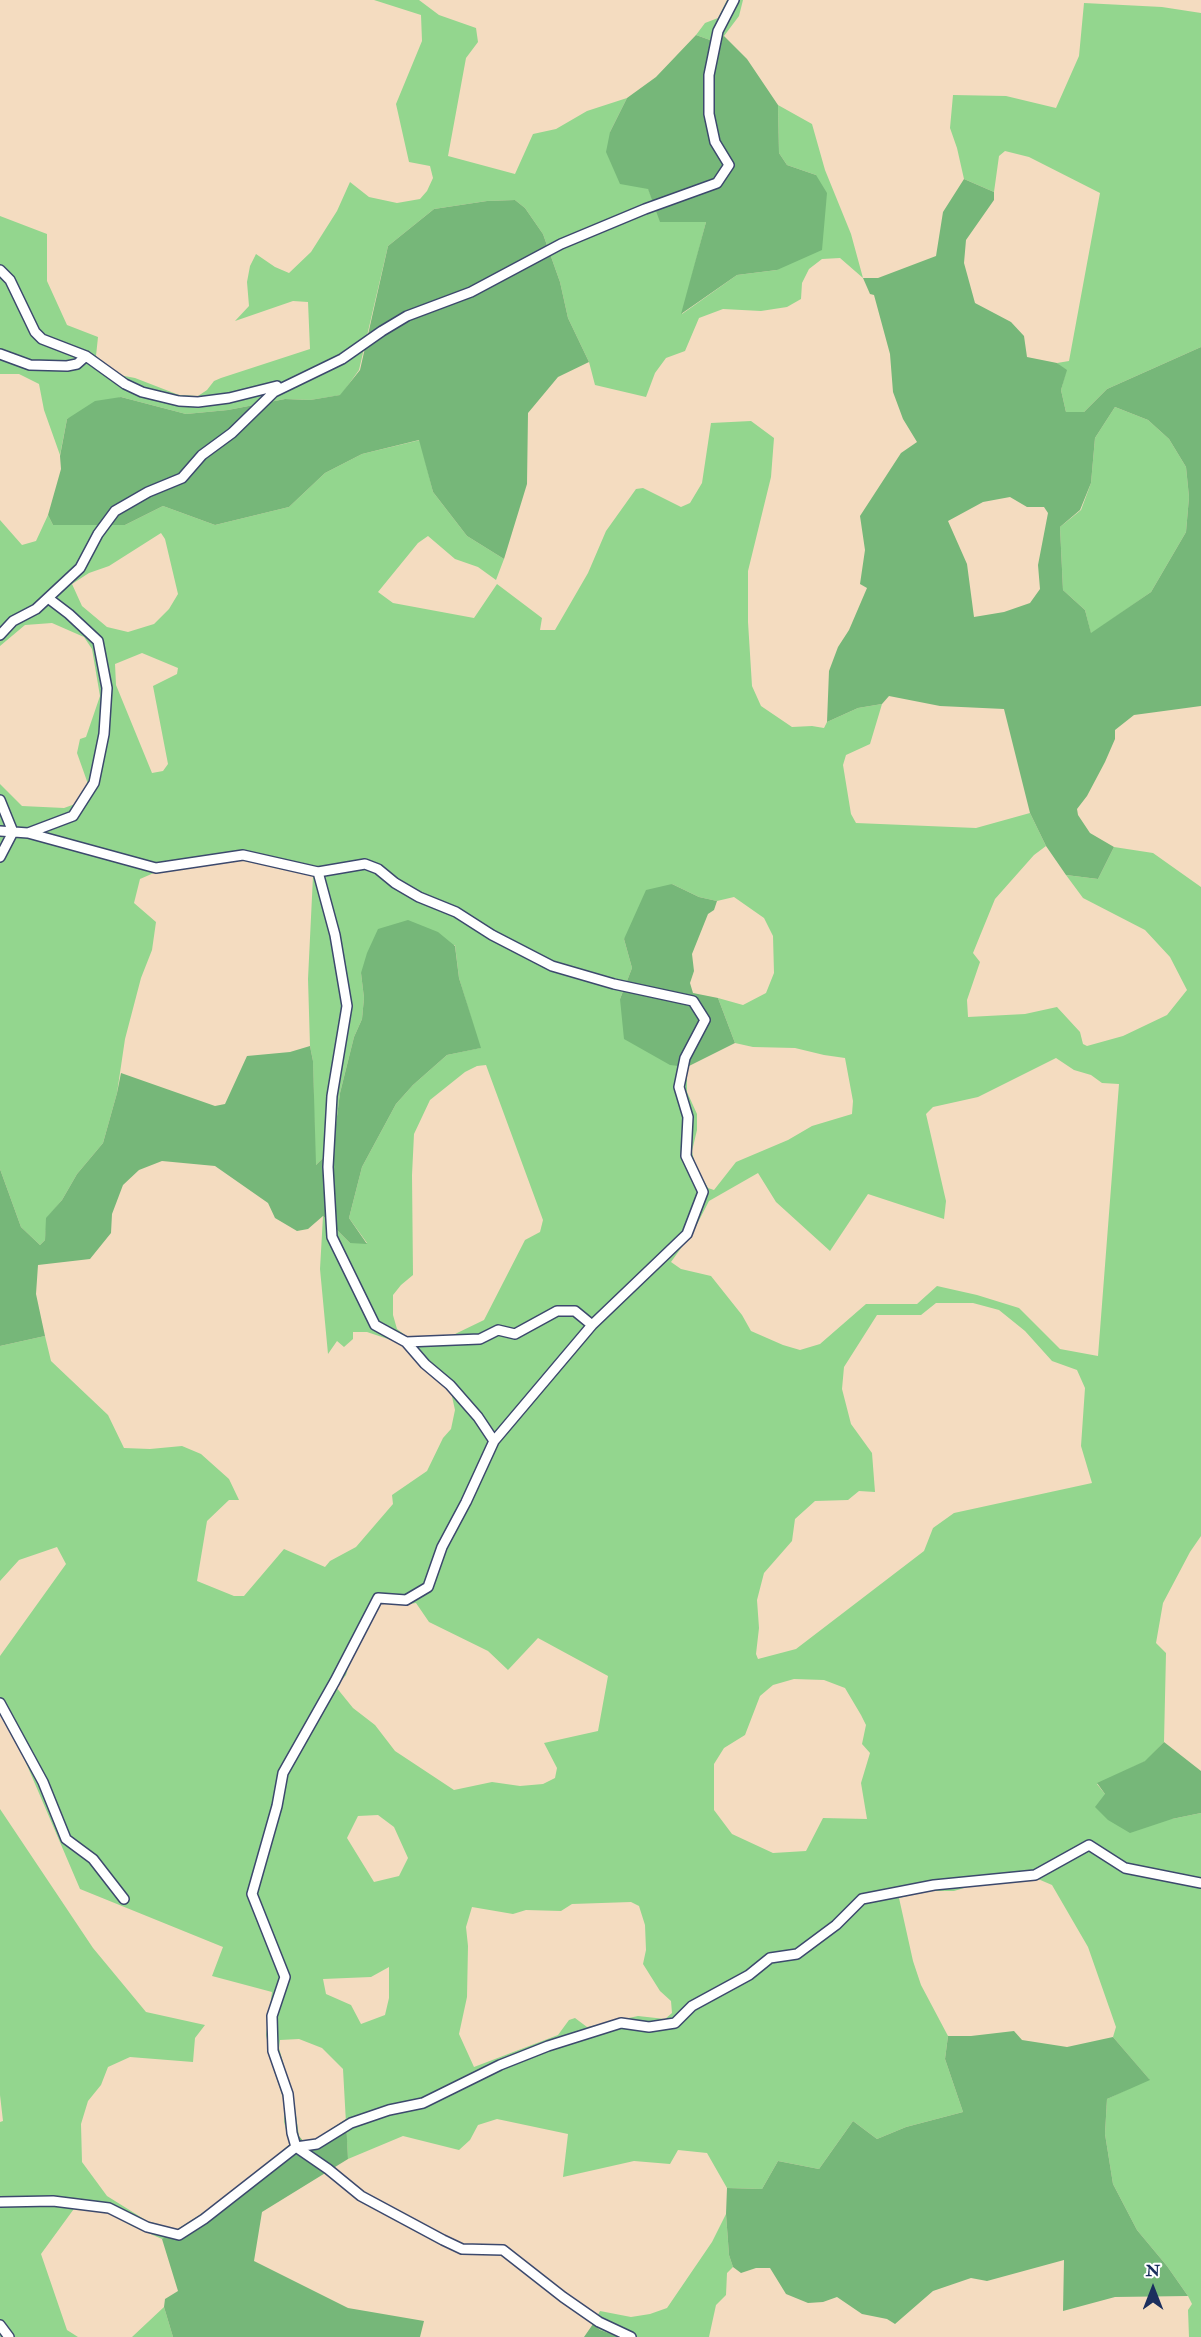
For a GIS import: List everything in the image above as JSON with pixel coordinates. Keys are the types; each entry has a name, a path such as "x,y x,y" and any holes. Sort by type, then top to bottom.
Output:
{"street":[{"path":"0,634 13,621 36,609 80,568 98,534 115,511 148,492 182,478 202,455 232,433 274,392 342,359 407,316 471,292 561,244 645,209 717,183 729,165 715,142 709,114 709,75 718,31 734,0"},
{"path":"0,270 10,280 35,332 42,339 86,356 125,384 142,392 179,401 198,402 230,398 290,383"},
{"path":"0,354 30,365 67,366 77,364 86,356"},
{"path":"28,833 73,816 94,783 104,734 107,687 98,641 48,598"},
{"path":"0,800 13,832 0,857"},
{"path":"0,831 28,833 156,868 243,855 318,872 364,864 378,869 395,883 419,897 456,912 492,935 552,966 614,984 693,1001 705,1020 685,1058 679,1087 688,1117 686,1156 703,1192 687,1234 592,1325 494,1441 442,1547 428,1587 406,1600 378,1598 335,1681 283,1773 277,1806 252,1894 285,1977 272,2016 273,2050 288,2094 292,2133 296,2147 361,2196 443,2240 462,2249 503,2250 599,2322 630,2337"},
{"path":"318,872 335,935 347,1006 332,1096 328,1167 332,1237 375,1325 406,1342 478,1417 494,1441"},
{"path":"406,1342 480,1339 498,1330 515,1334 557,1311 575,1311 592,1325"},
{"path":"0,1703 43,1782 66,1839 93,1859 124,1899"},
{"path":"0,2202 53,2201 109,2208 147,2227 179,2235 204,2219 296,2147 317,2144 351,2123 389,2110 423,2103 500,2065 548,2046 621,2023 649,2027 675,2023 692,2006 749,1975 770,1958 797,1953 836,1925 862,1899 934,1885 1035,1875 1089,1845 1125,1868 1201,1882"},
{"path":"0,2325 9,2337"}],"green space":[{"path":"374,0 419,0 439,15 476,28 478,42 466,58 448,156 515,174 533,134 556,129 587,111 627,98 610,132 648,188 661,222 706,222 682,314 737,275 777,270 816,175 787,165 779,153 778,105 812,124 825,170 851,234 863,278 840,258 822,259 809,269 802,283 801,299 787,307 761,311 723,309 699,318 685,351 666,358 655,373 646,397 595,385 589,362 568,318 560,282 543,234 525,208 515,200 487,201 434,209 388,246 359,370 341,395 310,400 285,399 228,410 186,414 121,397 67,419 60,455 44,410 39,384 19,374 0,374 0,216 47,234 47,281 67,325 98,337 96,356 119,375 135,378 179,395 198,396 214,381 221,378 310,349 308,302 293,301 235,321 249,306 247,282 250,266 256,254 289,273 311,252 337,211 350,182 369,197 397,203 420,199 433,178 430,166 409,162 396,104 422,41 421,15"},
{"path":"727,0 743,0 739,16 724,36 710,40 696,35 705,23 718,18"},
{"path":"1084,3 1162,7 1201,13 1201,347 1107,389 1084,412 1066,412 1061,390 1066,371 1057,363 1069,361 1100,193 1029,157 1005,151 999,156 994,192 964,179 950,128 953,95 1006,96 1056,108 1079,56"},
{"path":"696,35 710,40 724,36 747,59 778,105 779,153 787,165 816,175 827,193 822,250 777,270 737,275 681,314 706,222 660,222 648,189 620,184 606,152 610,132 627,98 656,77"},
{"path":"964,179 994,192 994,200 966,240 964,263 975,303 1011,322 1024,336 1027,357 1057,363 1067,370 1061,390 1066,412 1084,412 1107,389 1201,347 1201,706 1134,715 1115,730 1115,739 1105,762 1087,796 1077,809 1078,815 1090,833 1114,847 1098,879 1066,875 1046,846 1030,813 1004,709 940,706 889,696 882,704 858,708 827,722 829,671 838,647 849,630 867,588 860,584 865,550 860,516 901,453 917,442 903,419 893,392 890,354 874,295 870,294 863,278 878,278 936,256 943,212","holes":["1115,407 1148,420 1169,439 1186,467 1189,497 1186,532 1151,592 1091,633 1085,610 1063,590 1060,527 1080,510 1091,483 1095,438","1010,497 1027,507 1044,507 1048,513 1038,565 1040,589 1030,603 1004,612 974,617 967,564 948,521 983,502"]},
{"path":"515,200 525,208 543,234 560,282 568,318 589,362 558,377 528,413 527,484 504,559 467,536 433,492 419,440 362,454 325,473 289,507 215,525 163,506 125,525 53,525 48,515 61,469 60,456 67,419 95,401 121,397 186,414 228,410 285,399 310,400 340,395 360,370 388,246 434,209 487,201"},
{"path":"1115,407 1148,420 1169,439 1186,467 1189,497 1186,532 1151,592 1091,634 1085,610 1063,590 1060,527 1081,510 1091,483 1095,438"},
{"path":"751,421 774,438 771,477 748,571 752,686 761,706 792,727 824,728 827,722 858,708 882,704 870,744 846,755 843,765 851,814 856,823 976,828 1030,813 1046,846 1034,855 995,899 973,953 980,962 967,1000 968,1017 1025,1014 1057,1007 1080,1032 1083,1044 1087,1046 1123,1036 1167,1015 1187,990 1170,957 1145,930 1083,898 1066,875 1098,879 1114,847 1153,853 1201,887 1201,1536 1163,1603 1156,1643 1166,1653 1164,1742 1146,1761 1097,1784 1105,1794 1172,1819 1201,1813 1201,2337 1189,2337 1188,2310 1192,2304 1167,2266 1137,2230 1113,2184 1105,2134 1107,2099 1149,2079 1113,2037 1116,2027 1088,1947 1052,1885 1038,1879 974,1885 954,1891 929,1891 899,1898 913,1961 921,1985 948,2036 945,2059 963,2112 906,2127 877,2139 853,2121 819,2169 778,2161 762,2189 727,2188 707,2153 678,2150 670,2164 634,2161 563,2177 568,2134 497,2119 478,2125 470,2140 459,2150 403,2136 348,2159 343,2069 322,2048 299,2039 280,2040 279,2048 294,2102 299,2136 290,2145 284,2122 285,2104 266,2035 272,1992 212,1976 223,1947 80,1889 0,1702 0,1656 66,1564 57,1547 19,1560 0,1581 0,1346 45,1336 51,1361 108,1415 124,1448 150,1449 182,1446 201,1454 229,1479 239,1500 229,1500 207,1521 197,1581 234,1596 244,1596 284,1549 325,1567 330,1561 356,1547 393,1504 392,1495 427,1471 443,1438 451,1429 455,1410 451,1392 400,1343 367,1332 353,1332 353,1339 344,1347 337,1341 328,1354 320,1269 323,1216 350,1243 367,1243 349,1218 362,1167 396,1104 413,1085 447,1055 480,1048 459,978 455,945 361,973 364,998 362,1019 354,1037 340,1093 333,1148 315,1166 313,1061 310,1046 308,979 313,876 240,860 156,872 140,879 134,903 156,922 152,950 141,978 125,1039 117,1093 103,1143 77,1174 62,1200 47,1218 45,1240 40,1245 21,1227 0,1169 0,784 22,806 64,808 78,803 88,784 77,753 80,739 86,737 100,696 92,649 84,637 52,623 25,625 0,646 0,520 22,545 36,541 48,515 53,525 125,525 163,506 215,525 289,507 325,473 362,454 420,440 433,492 467,536 504,559 496,580 478,567 455,559 428,536 418,543 378,592 393,603 474,618 497,584 542,618 540,630 555,630 588,573 606,531 636,489 643,488 681,507 690,503 702,483 711,423","holes":["161,533 165,539 178,594 169,609 154,624 128,632 107,627 82,606 72,584 89,573 109,566","142,653 178,668 177,674 153,686 168,764 163,771 152,773 116,685 115,664","672,884 699,897 717,901 734,897 764,918 773,936 774,973 766,993 743,1005 718,998 735,1043 753,1047 795,1048 845,1058 853,1101 852,1114 812,1126 788,1140 736,1162 714,1190 708,1188 695,1166 692,1151 697,1130 697,1114 687,1092 687,1067 620,999 632,968 624,939","1056,1058 1074,1070 1091,1075 1102,1083 1119,1084 1098,1356 1060,1349 1019,1308 937,1286 917,1304 866,1304 820,1344 800,1350 751,1331 742,1315 711,1276 681,1269 671,1262 694,1230 709,1201 758,1173 776,1202 830,1251 868,1194 944,1219 946,1201 926,1114 933,1107 978,1097","486,1065 543,1220 540,1232 525,1240 484,1320 453,1335 409,1338 397,1329 393,1315 393,1295 413,1275 414,1134 430,1100 465,1072 477,1066","936,1303 973,1303 999,1310 1025,1331 1052,1361 1077,1370 1085,1388 1081,1446 1092,1483 954,1513 933,1528 924,1551 796,1649 758,1659 756,1654 759,1628 757,1600 764,1573 792,1541 795,1519 815,1501 848,1500 859,1491 875,1492 872,1453 851,1424 842,1389 844,1367 877,1315 921,1315","382,1602 403,1605 416,1603 429,1622 488,1651 508,1670 538,1638 608,1676 598,1731 544,1743 557,1768 555,1778 543,1784 520,1786 492,1782 454,1790 395,1751 375,1725 353,1708 336,1687 346,1675 353,1650","794,1679 824,1680 845,1688 866,1725 862,1744 870,1753 861,1783 867,1819 823,1818 806,1851 773,1853 732,1834 714,1810 714,1764 724,1748 745,1735 760,1696 773,1685","378,1815 394,1827 408,1858 399,1876 374,1882 347,1838 358,1816","631,1902 639,1906 645,1925 646,1950 643,1964 660,1991 671,2001 672,2013 665,2019 638,2016 587,2027 575,2018 569,2020 558,2035 474,2067 459,2034 467,1997 466,1927 472,1907 513,1914 526,1910 561,1911 572,1904","389,1967 389,1998 385,2015 361,2024 351,2005 326,1994 323,1979 371,1977"]},
{"path":"672,884 699,897 717,901 714,910 708,914 692,954 694,971 690,983 693,993 718,998 735,1043 687,1067 670,1065 624,1039 620,999 632,968 624,939 646,890"},
{"path":"408,920 438,932 455,946 459,978 481,1048 447,1055 413,1085 396,1104 362,1167 349,1218 367,1244 350,1243 323,1216 308,1229 297,1231 275,1218 268,1203 215,1166 162,1161 139,1170 123,1185 112,1214 111,1233 90,1259 38,1265 36,1294 45,1336 0,1346 0,1169 21,1227 40,1245 45,1240 46,1218 62,1200 77,1174 103,1143 121,1073 215,1106 225,1104 247,1056 290,1052 310,1046 313,1061 316,1165 333,1148 340,1093 354,1037 362,1019 364,998 361,973 367,953 378,929"},
{"path":"1164,1742 1201,1771 1201,1813 1172,1819 1130,1833 1108,1820 1095,1807 1105,1794 1097,1783 1145,1761"},
{"path":"0,1809 93,1948 146,2012 205,2025 195,2038 193,2062 130,2057 108,2067 101,2085 88,2101 81,2124 82,2162 107,2196 147,2221 179,2230 162,2239 110,2213 76,2206 41,2254 67,2330 78,2337 0,2337 0,2122 3,2121 0,2095"},
{"path":"1014,2031 1022,2040 1067,2047 1113,2037 1150,2080 1107,2099 1105,2134 1113,2184 1137,2230 1188,2296 1115,2297 1063,2311 1064,2260 987,2281 971,2278 933,2291 895,2324 887,2319 862,2314 837,2297 823,2302 808,2303 786,2294 770,2268 756,2268 741,2273 733,2267 729,2255 727,2188 762,2189 778,2161 819,2169 853,2121 877,2139 906,2127 963,2112 945,2059 948,2036"},
{"path":"346,2119 348,2159 262,2212 254,2261 348,2308 424,2321 420,2337 173,2337 164,2307 165,2299 178,2291 162,2239 234,2193 299,2136 304,2142 313,2141"},
{"path":"726,2214 729,2255 733,2267 727,2273 726,2295 716,2305 709,2337 620,2337 600,2330 593,2324 600,2311 631,2317 667,2308 712,2242"},
{"path":"164,2307 173,2337 132,2337"},
{"path":"593,2324 600,2330 620,2337 584,2337"}]}
